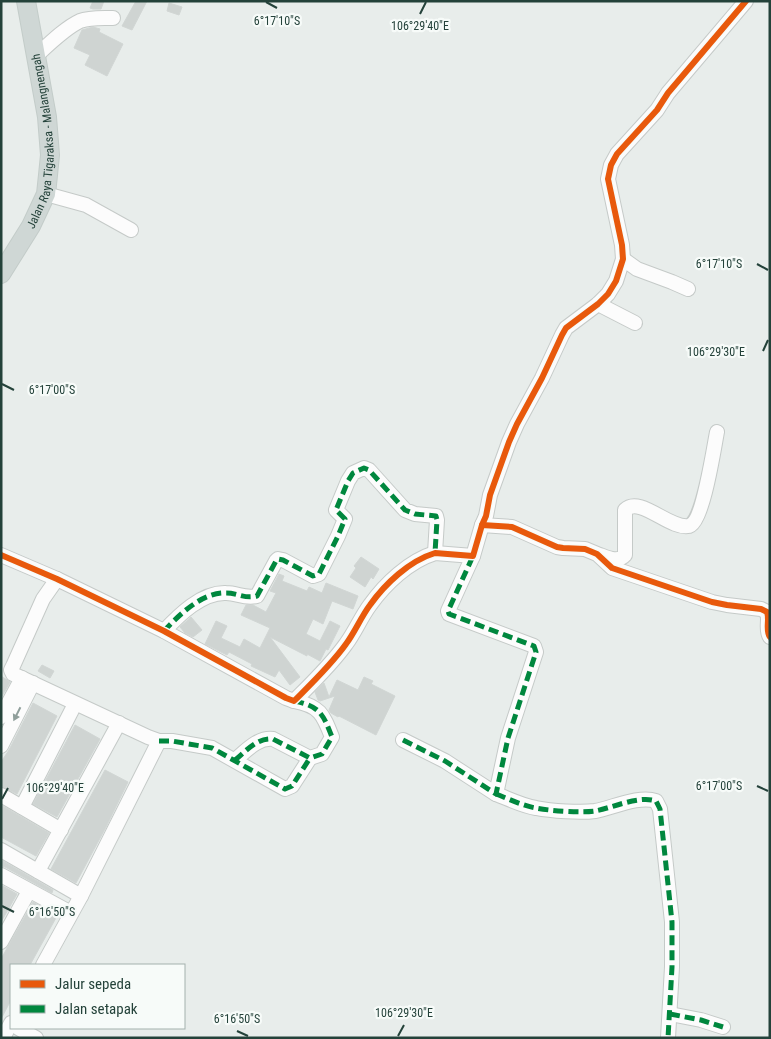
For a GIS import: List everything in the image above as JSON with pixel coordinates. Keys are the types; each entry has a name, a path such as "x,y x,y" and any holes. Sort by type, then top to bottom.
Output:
{"main road":[{"name":"Jalan Raya Tigaraksa - Malangnengah","path":"1,274 31,226 46,194 50,156 47,117 26,1"}],"street":[{"path":"496,794 508,738 536,652 534,646 449,614 448,611 473,556 500,465 512,436 562,335 566,328 608,294 616,281 623,259 622,245 608,179 610,165 617,154 657,110 668,93 746,1"},
{"path":"36,56 59,35 81,20 113,18"},
{"path":"46,194 86,205 131,230"},
{"path":"623,259 637,269 688,289"},
{"path":"598,304 635,323"},
{"path":"482,526 512,527 558,547 585,549 610,559 622,559 625,555 625,510 631,506 639,506 672,523 688,526 694,523 708,481 717,432"},
{"path":"164,631 180,615 196,603 214,595 226,592 250,598 258,596 278,559 313,576 319,574 345,519 336,510 339,502 353,473 360,469 367,468 405,510 415,514 436,516 434,553"},
{"path":"294,701 321,674 346,644 369,606 386,584 418,561 434,553 473,556"},
{"path":"597,554 612,568 712,602 764,610 768,615 767,633 770,637"},
{"path":"1,555 57,579 164,631 286,698 313,706 321,713 332,737 322,754 310,758 292,786 285,788 212,748 172,740 159,741 148,737 13,674 11,670 43,599 57,579"},
{"path":"1,717 28,680"},
{"path":"1,746 28,680"},
{"path":"22,807 75,704"},
{"path":"38,870 119,724"},
{"path":"235,760 266,738 273,739 310,758"},
{"path":"403,740 445,761 496,794 536,808 574,812 594,811 650,798 656,801 660,809 672,922 672,967 668,1038"},
{"path":"44,964 81,896 159,741"},
{"path":"1,795 61,830"},
{"path":"1,850 81,896"},
{"path":"1,875 72,913"},
{"path":"1,942 29,891"},
{"path":"670,1014 701,1020 723,1027"},
{"path":"3,1038 10,1026"}],"building":[{"path":"93,1 104,1 101,9 90,8"},
{"path":"136,1 147,1 132,30 122,26"},
{"path":"169,3 182,7 179,15 167,11"},
{"path":"93,27 100,29 99,32 123,44 107,76 85,65 90,55 74,48 82,30"},
{"path":"361,557 379,569 365,587 350,577 356,568 354,566"},
{"path":"279,574 284,576 282,581 307,591 309,587 322,593 326,583 358,596 353,609 332,601 323,624 313,619 306,634 320,641 330,621 340,626 320,661 270,637 300,677 290,685 279,670 275,677 251,666 252,664 229,652 227,655 205,644 216,621 227,626 221,638 240,647 244,639 260,648 270,628 241,615 246,605 253,605 266,612 276,593 270,591"},
{"path":"191,617 202,630 193,637 185,633 180,627"},
{"path":"42,665 54,671 50,678 38,671"},
{"path":"1,676 10,682 1,698"},
{"path":"364,677 373,681 371,684 395,696 376,735 331,713 329,710 335,696 320,701 315,692 324,683 329,697 337,680 358,690"},
{"path":"33,703 57,716 17,794 1,786 1,762"},
{"path":"75,725 100,739 57,817 33,804"},
{"path":"105,770 128,782 76,883 51,869"},
{"path":"1,805 49,833 36,856 1,837"},
{"path":"1,860 53,890 52,893 1,866"},
{"path":"1,885 17,894 1,922"},
{"path":"33,902 57,916 31,964 10,964 10,1002 1,1019 1,959"}],"marked path":[{"path":"164,631 184,612 208,596 226,593 248,597 257,596 278,559 313,576 319,574 345,519 336,510 348,481 353,473 364,468 369,470 405,510 415,514 436,516 435,553"},
{"path":"403,740 445,761 496,794 508,738 536,652 534,646 449,614 448,611 473,556"},
{"path":"235,760 257,742 268,739 273,739 310,758 322,754 332,737 326,722 315,709 294,701"},
{"path":"159,741 172,741 212,748 285,789 292,786 310,758"},
{"path":"496,794 531,807 582,812 595,811 642,800 656,801 660,809 672,922 672,967 668,1038"},
{"path":"670,1014 701,1020 723,1027"}],"cycle path":[{"path":"482,525 486,516 490,495 509,442 562,335 566,328 598,304 608,294 616,281 623,259 622,245 608,179 611,165 617,154 657,110 668,93 746,1"},
{"path":"1,555 57,579 164,631 294,701 340,652 370,605 390,581 407,567 435,553 473,556 482,525 512,527 557,547 585,549 597,554 612,568 712,602 761,609 767,612 770,637"}]}
